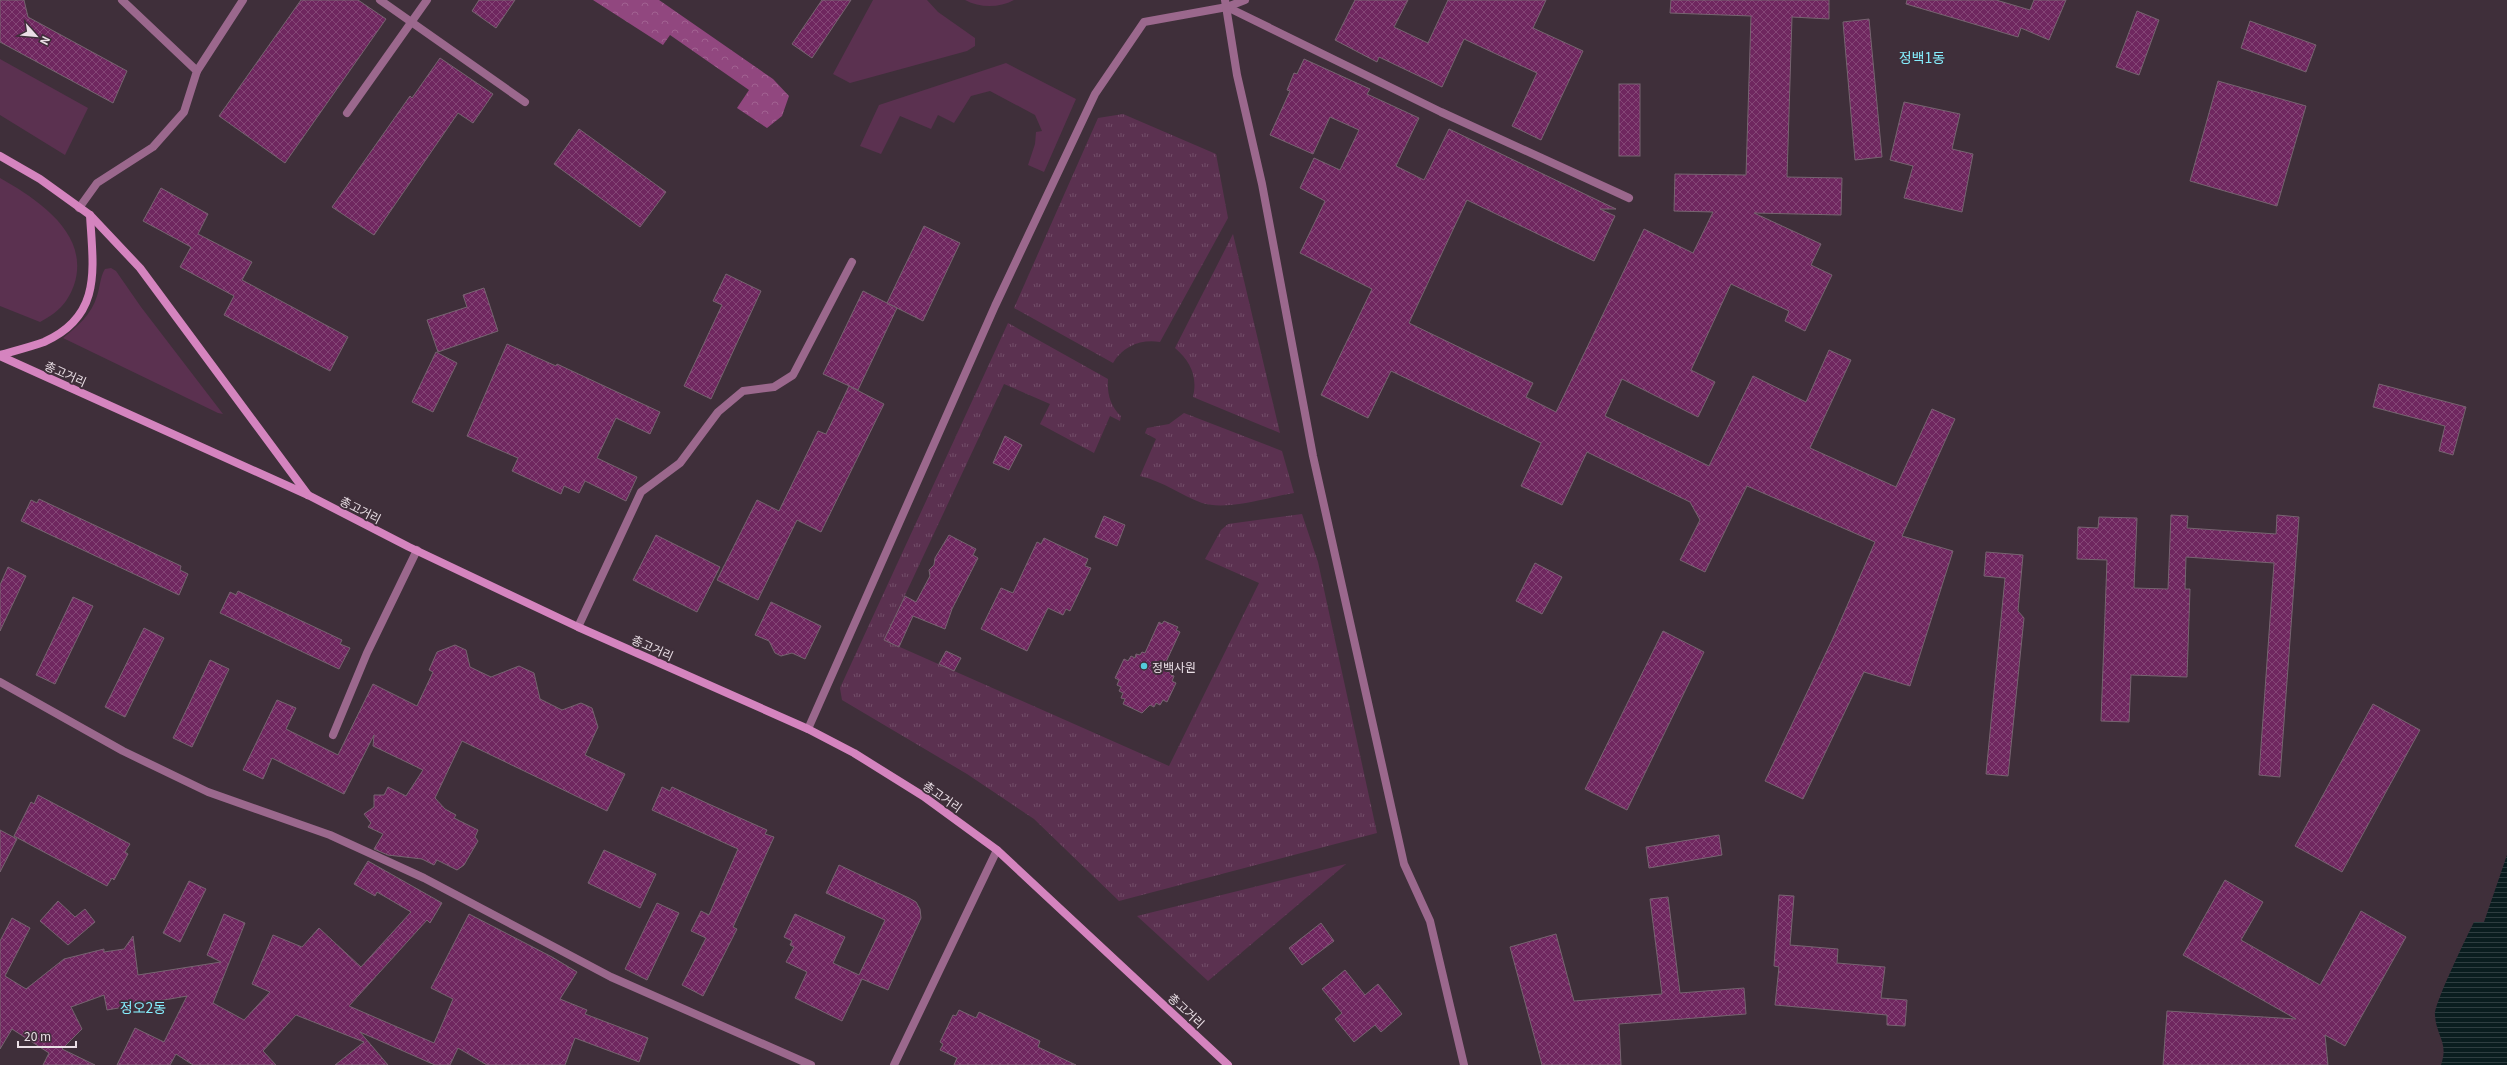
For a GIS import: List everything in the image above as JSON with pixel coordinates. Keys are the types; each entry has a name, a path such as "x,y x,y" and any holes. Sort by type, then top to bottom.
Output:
{"main road":[{"path":"0,156 40,179 90,216 140,268 308,495"},
{"path":"0,356 45,341 70,325 80,314 92,288 90,216"},
{"name":"총고거리","path":"0,356 308,495 416,550 578,627 808,729 854,753 923,796 997,850 1228,1065"}],"street":[{"path":"122,0 197,71"},
{"path":"79,208 97,183 153,147 184,112 197,71 242,0"},
{"path":"380,0 525,102"},
{"path":"347,113 426,0"},
{"path":"808,729 995,306 1095,94 1144,22 1245,0"},
{"path":"1226,4 1441,112 1629,198"},
{"path":"1226,4 1237,75 1262,184 1313,456 1404,864 1430,921 1464,1065"},
{"path":"578,627 641,492 680,463 718,412 743,391 774,387 793,375 852,262"},
{"path":"333,736 368,653 416,550"},
{"path":"0,682 123,751 208,792 330,835 424,878 612,977 811,1065"},
{"path":"894,1065 997,850"}],"green space":[{"path":"593,0 659,0 773,79 789,96 782,116 767,128 737,108 749,90 670,35 663,45"},
{"path":"873,0 927,0 938,12 975,38 975,46 967,51 850,83 833,74"},
{"path":"965,0 1014,0 996,6 983,6"},
{"path":"0,59 88,108 65,155 0,115"},
{"path":"1006,63 1076,99 1044,172 1028,165 1035,144 1036,132 1042,131 1035,115 990,91 971,96 954,123 938,115 931,129 900,116 881,154 860,146 879,105"},
{"path":"1123,114 1216,154 1228,218 1160,342 1153,341 1133,345 1122,352 1113,363 1014,308 1098,118"},
{"path":"0,178 30,196 57,220 68,234 75,250 77,267 74,285 71,292 61,307 52,315 40,322 0,306"},
{"path":"1233,234 1280,433 1193,397 1194,382 1192,370 1185,358 1175,348"},
{"path":"111,268 116,271 141,307 223,414 218,413 63,338 79,325 92,309 103,272 105,269"},
{"path":"1008,323 1108,379 1110,399 1114,408 1121,416 1120,421 1110,416 1094,453 1040,424 1050,404 1004,384 884,640 1169,766 1259,583 1205,559 1221,530 1228,524 1302,514 1318,562 1377,833 1119,901 1034,819 967,774 842,700 840,688"},
{"path":"1184,413 1282,451 1294,493 1235,504 1212,505 1202,503 1165,485 1140,476 1156,439 1145,433 1147,428 1169,424"},
{"path":"1346,864 1208,981 1137,916"}],"shaded area":[{"path":"2507,855 2507,1065 2441,1065 2444,1050 2437,1028 2435,1015 2436,1008 2474,922 2484,922"}],"building":[{"path":"0,0 24,0 28,17 127,71 113,103 0,42"},
{"path":"301,0 358,0 386,19 285,163 219,116"},
{"path":"479,0 515,0 496,28 472,11"},
{"path":"822,0 851,0 812,58 792,44"},
{"path":"1355,0 1408,0 1394,27 1428,43 1448,0 1546,0 1533,28 1583,51 1541,140 1512,126 1537,73 1464,39 1442,87 1379,57 1377,62 1335,40"},
{"path":"1671,0 1829,0 1829,19 1792,17 1787,177 1842,178 1841,215 1754,213 1821,244 1811,265 1832,275 1805,331 1785,321 1789,311 1731,284 1691,370 1715,382 1698,417 1622,379 1605,416 1709,466 1753,376 1806,402 1829,350 1851,360 1810,448 1896,487 1932,409 1955,419 1902,536 1953,551 1910,686 1864,672 1803,799 1765,781 1833,638 1875,542 1747,486 1705,572 1680,560 1700,520 1690,502 1587,452 1562,505 1521,486 1541,443 1391,371 1368,418 1321,395 1372,289 1300,253 1325,201 1300,188 1314,158 1340,170 1359,130 1330,117 1313,154 1270,135 1290,91 1287,90 1294,73 1297,74 1304,59 1370,89 1367,94 1419,118 1396,166 1424,180 1449,129 1616,209 1600,209 1615,216 1594,261 1467,200 1409,323 1533,383 1526,397 1556,412 1644,229 1693,253 1713,212 1674,211 1675,174 1746,175 1751,16 1670,13"},
{"path":"1907,0 1996,0 2030,10 2034,0 2066,0 2049,40 2021,28 2018,37 1906,4"},
{"path":"2137,11 2159,20 2139,75 2116,67"},
{"path":"1869,19 1882,157 1855,160 1843,22"},
{"path":"2250,21 2316,45 2306,72 2241,48"},
{"path":"440,58 493,94 473,123 458,113 374,235 332,207 410,96 412,98"},
{"path":"2218,81 2306,106 2277,206 2190,181"},
{"path":"1619,84 1640,84 1640,156 1619,156"},
{"path":"1904,102 1960,114 1952,149 1973,154 1962,212 1904,198 1913,166 1890,160"},
{"path":"579,129 666,192 640,227 554,164"},
{"path":"161,188 208,214 198,234 252,262 242,280 348,337 330,371 224,315 234,296 180,267 191,247 143,221"},
{"path":"924,226 960,243 923,321 887,303"},
{"path":"726,274 761,291 711,399 684,386 722,305 713,301"},
{"path":"484,288 498,331 438,352 427,320 467,307 463,295"},
{"path":"863,291 897,308 858,390 823,374"},
{"path":"507,344 556,366 557,364 660,412 650,434 616,418 597,458 637,477 626,501 585,481 579,493 564,486 561,494 512,471 518,458 467,436"},
{"path":"436,352 457,363 433,412 412,402"},
{"path":"2379,384 2466,407 2453,455 2439,451 2445,426 2373,407"},
{"path":"849,386 884,404 821,532 797,520 758,600 717,580 757,500 779,511 818,431 826,434"},
{"path":"1005,436 1022,445 1009,470 993,463"},
{"path":"39,499 181,566 180,570 188,574 179,595 21,521 31,500 37,503"},
{"path":"2171,515 2188,516 2187,528 2276,534 2277,515 2299,517 2280,777 2259,775 2274,563 2186,557 2185,589 2190,589 2187,677 2131,675 2129,722 2101,721 2107,560 2077,559 2078,527 2098,528 2099,517 2137,518 2134,588 2168,589"},
{"path":"1104,516 1125,525 1117,546 1095,537"},
{"path":"656,535 720,567 697,612 633,580"},
{"path":"949,535 976,549 973,555 978,558 952,609 945,629 913,616 899,647 884,640 905,596 916,602 930,576 929,570 934,565 935,558"},
{"path":"1044,538 1088,559 1085,566 1091,568 1070,611 1066,609 1063,615 1048,608 1027,651 981,629 1001,588 1013,593 1037,542 1041,544"},
{"path":"1986,552 2023,555 2018,611 2024,618 2008,776 1986,774 2005,578 1984,576"},
{"path":"1535,563 1562,577 1542,614 1516,601"},
{"path":"8,567 26,576 0,631 0,585"},
{"path":"238,591 342,640 340,644 350,648 339,669 220,613 230,592 236,595"},
{"path":"73,597 93,606 55,684 36,675"},
{"path":"771,602 821,626 805,659 792,653 781,656 775,653 769,641 755,635"},
{"name":"정백사원","path":"1164,621 1178,627 1176,630 1180,632 1166,662 1169,664 1167,668 1171,670 1170,674 1174,676 1172,681 1176,683 1167,702 1163,700 1160,705 1156,703 1154,707 1150,705 1142,713 1123,704 1125,699 1121,698 1123,693 1119,691 1121,687 1117,685 1119,680 1115,678 1124,659 1128,661 1131,656 1135,658 1136,654 1140,655 1142,652 1145,653 1159,622 1162,624"},
{"path":"144,628 164,638 125,717 105,707"},
{"path":"1663,631 1704,652 1627,810 1585,789"},
{"path":"455,645 466,650 470,667 491,677 519,666 534,673 540,699 562,710 581,703 592,708 598,727 585,755 625,774 607,811 462,741 435,798 445,809 456,815 454,818 478,830 475,837 478,841 464,865 457,870 437,860 434,865 422,859 388,855 374,849 383,834 368,827 371,823 364,814 374,807 374,795 384,795 388,787 406,796 423,770 373,746 374,735 344,794 272,758 263,779 243,770 277,700 296,708 286,729 338,755 373,684 417,706 433,672 429,670 437,652"},
{"path":"946,651 961,658 954,671 939,664"},
{"path":"210,660 229,669 192,747 173,738"},
{"path":"2373,704 2420,730 2342,872 2295,846"},
{"path":"662,787 670,791 672,787 767,830 765,834 774,837 733,927 737,929 703,996 682,985 706,938 691,931 701,911 709,915 738,849 652,810"},
{"path":"38,795 130,844 125,852 128,854 114,880 112,878 107,886 14,836 31,802 34,804"},
{"path":"0,830 17,839 0,872"},
{"path":"1719,835 1722,855 1649,868 1646,847"},
{"path":"604,850 656,874 640,908 588,883"},
{"path":"368,861 442,903 430,923 427,920 349,1006 434,1043 453,999 431,988 469,914 552,957 577,972 560,999 587,1010 585,1014 648,1038 639,1062 575,1038 565,1065 487,1065 458,1048 450,1065 435,1065 360,1032 388,1065 335,1065 364,1042 296,1015 263,1051 276,1065 193,1065 176,1054 170,1065 117,1065 135,1028 164,1042 187,996 107,1010 104,995 71,1007 82,1029 62,1049 95,1065 43,1065 49,1053 12,1029 0,1049 0,941 12,918 30,928 5,976 26,989 64,959 104,949 104,952 124,949 133,936 138,975 221,962 207,955 224,914 245,923 213,1003 244,1020 270,992 252,984 273,935 302,947 319,928 361,967 411,912 377,892 375,896 354,884"},
{"path":"839,865 916,902 920,909 921,918 888,990 862,979 842,1021 795,998 807,972 786,962 794,947 790,945 792,941 784,937 795,914 845,937 833,963 859,975 885,920 826,893"},
{"path":"2225,880 2263,902 2241,940 2320,985 2361,911 2406,937 2345,1046 2325,1035 2328,1065 2163,1065 2167,1011 2296,1019 2183,955"},
{"path":"189,881 206,889 180,942 163,933"},
{"path":"1779,895 1794,896 1790,945 1838,949 1837,963 1885,967 1881,998 1907,1000 1905,1026 1887,1025 1887,1015 1775,1005 1779,967 1774,966"},
{"path":"1668,897 1680,993 1744,988 1746,1014 1619,1024 1621,1065 1542,1065 1510,947 1556,934 1574,1001 1662,994 1650,899"},
{"path":"58,901 75,917 85,909 95,922 68,945 40,921"},
{"path":"657,903 679,913 647,980 625,969"},
{"path":"1321,923 1334,941 1302,965 1289,948"},
{"path":"1345,970 1365,995 1378,984 1402,1014 1381,1032 1375,1025 1354,1042 1335,1019 1342,1013 1322,989"},
{"path":"959,1010 976,1018 979,1012 1040,1041 1038,1047 1076,1065 954,1065 957,1058 940,1050 943,1044 940,1042 953,1015 956,1016"}],"place":[{"name":"정백사원","path":"1144,666"}],"district":[{"name":"정백1동","path":"1922,57"},
{"name":"정오2동","path":"143,1007"}]}
